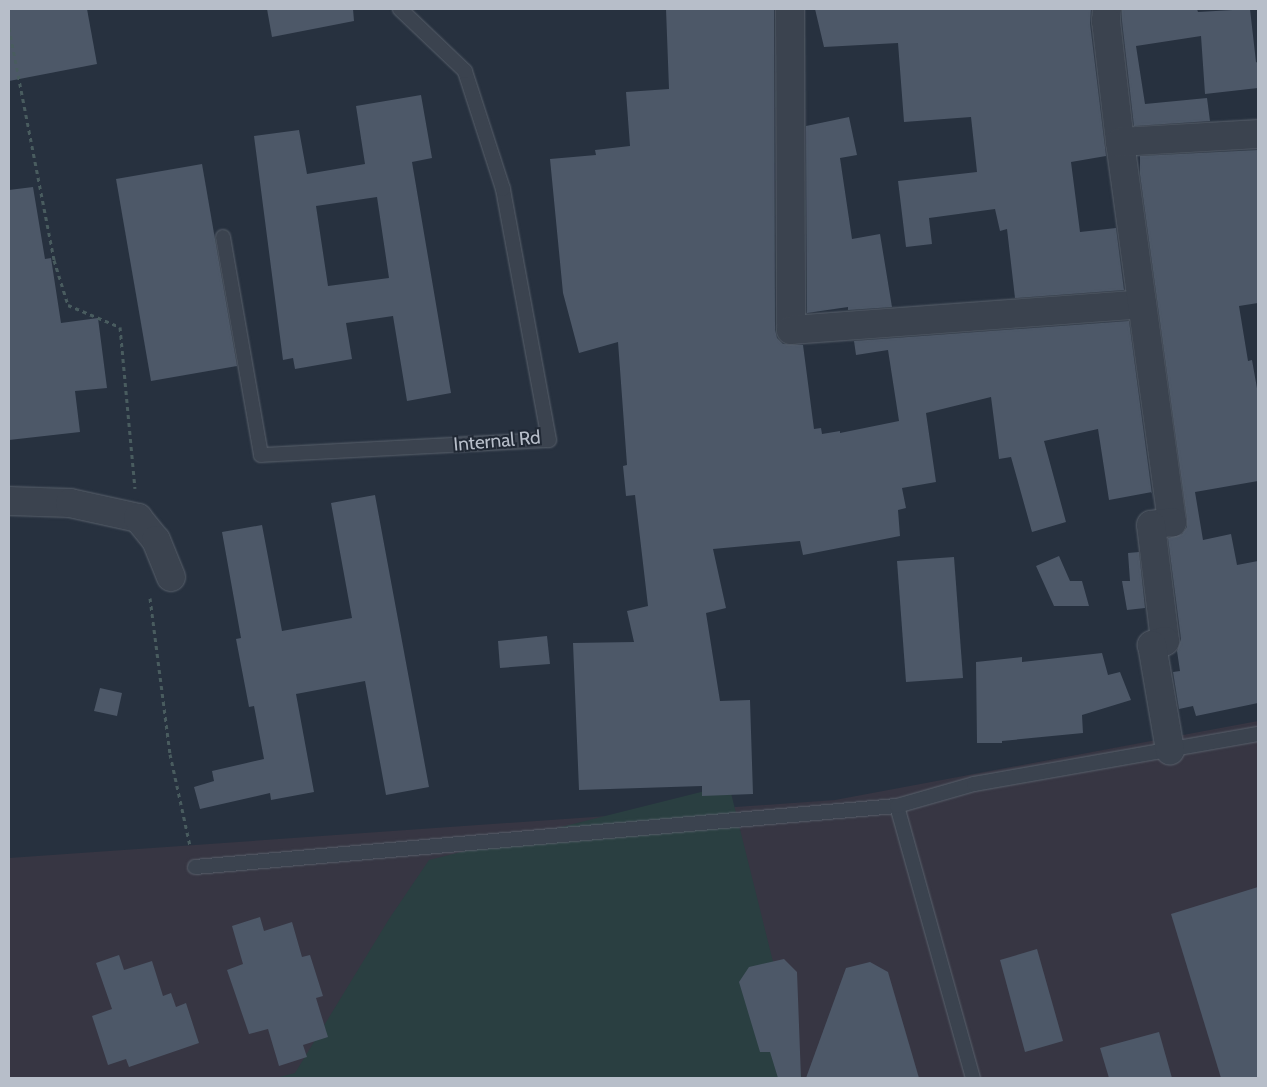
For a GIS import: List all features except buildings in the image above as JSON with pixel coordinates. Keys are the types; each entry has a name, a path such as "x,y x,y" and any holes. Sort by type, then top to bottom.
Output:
{"street":[{"path":"790,9 791,330 1142,304"},
{"path":"1107,9 1106,21 1120,142 1172,522 1151,525 1165,641 1152,645 1170,750"},
{"path":"1120,142 1258,134"},
{"path":"9,501 70,503 138,518 156,540 160,583"}],"lane":[{"name":"Internal Rd","path":"223,237 261,455 549,440 503,189 465,71 400,9"},
{"path":"195,866 898,806 974,784 1258,734"},
{"path":"898,806 973,1078"}],"path":[{"path":"9,28 54,260 68,305 120,327 138,518"},
{"path":"160,583 170,754 195,866"}],"shaded area":[{"path":"1258,721 1258,1078 9,1078 9,858 835,800"}],"green space":[{"path":"729,785 802,1078 276,1078 295,1073 389,919 429,860"}]}
